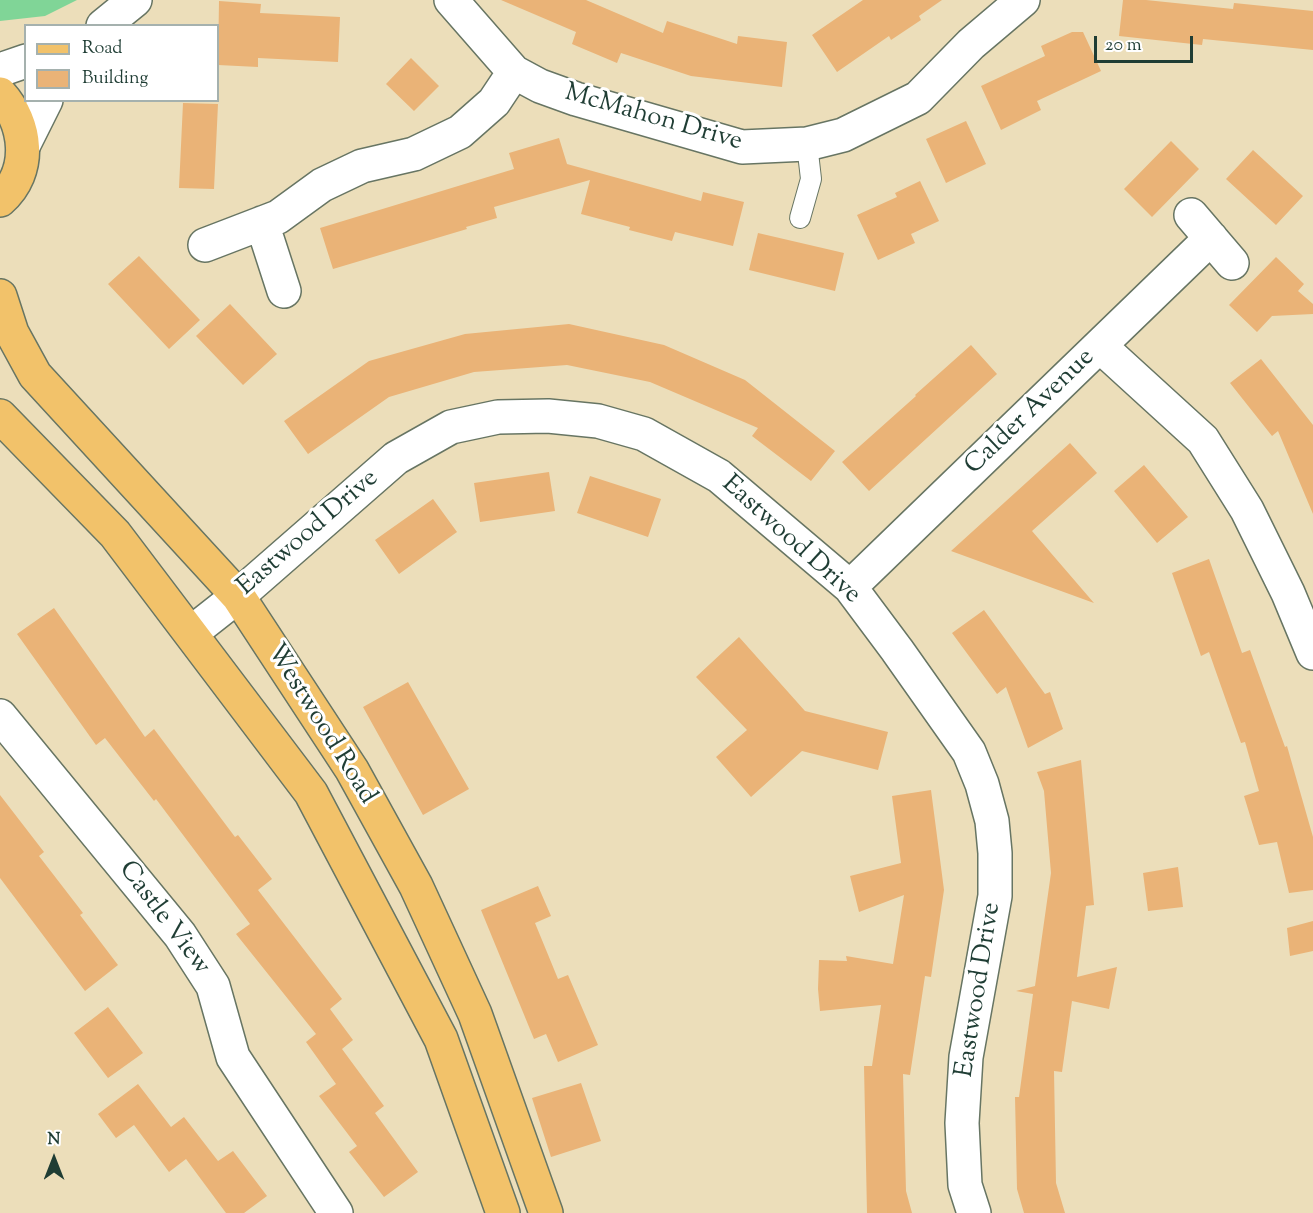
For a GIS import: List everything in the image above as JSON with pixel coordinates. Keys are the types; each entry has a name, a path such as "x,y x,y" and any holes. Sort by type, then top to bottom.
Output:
{"main road":[{"path":"0,94 11,105 19,123 23,146 22,162 15,181 0,200"},
{"name":"Westwood Road","path":"0,296 12,333 35,375 238,596 352,770 416,886 475,1014 546,1213"},
{"name":"Westwood Road","path":"0,416 115,534 311,793 441,1039 503,1213"}],"street":[{"path":"105,24 135,0"},
{"name":"McMahon Drive","path":"451,0 514,72 540,86 576,99 742,147 807,144 843,135 918,98 971,44 1023,0"},
{"path":"0,70 24,62"},
{"path":"205,245 278,217 322,185 362,166 414,154 460,132 494,102 514,72"},
{"path":"23,146 45,102"},
{"path":"262,223 284,291"},
{"name":"Calder Avenue","path":"850,588 1100,346 1201,227 1232,263"},
{"path":"1100,346 1203,440 1247,510 1288,593 1313,653"},
{"name":"Eastwood Drive","path":"192,633 238,596 396,458 451,427 498,417 548,416 598,421 644,434 718,476 850,588 969,752 982,784 992,821 995,896 966,1057 962,1123 965,1185 974,1213"},
{"name":"Castle View","path":"0,716 180,935 213,986 233,1057 326,1210"}],"lane":[{"path":"800,218 811,179 807,144"}],"green space":[{"path":"0,0 77,0 45,16 0,21"}],"building":[{"path":"501,0 586,0 663,33 667,21 737,44 738,36 787,42 782,87 691,76 621,53 617,63 572,44 576,32"},
{"path":"863,0 942,0 919,16 921,20 891,40 889,36 837,72 812,35"},
{"path":"1123,0 1146,0 1233,9 1234,3 1313,11 1313,50 1203,39 1202,45 1119,36"},
{"path":"219,1 261,4 260,13 340,17 338,62 258,58 258,67 219,65"},
{"path":"1072,32 1083,32 1101,71 1037,101 1041,110 1001,130 981,86 1045,56 1041,46"},
{"path":"411,58 439,86 414,111 386,84"},
{"path":"183,103 218,104 214,189 179,188"},
{"path":"966,121 986,164 946,183 926,139"},
{"path":"559,138 567,164 701,201 703,192 744,202 733,246 675,232 672,241 581,214 590,180 494,207 497,218 466,227 467,229 333,269 320,228 514,169 509,153"},
{"path":"1171,141 1199,169 1152,217 1124,189"},
{"path":"1253,150 1303,196 1276,225 1226,179"},
{"path":"920,181 939,221 911,234 915,243 878,260 857,215 897,197 895,193"},
{"path":"758,233 844,253 835,291 749,270"},
{"path":"139,256 200,320 169,349 108,284"},
{"path":"1276,257 1304,284 1298,291 1313,304 1313,314 1272,316 1257,332 1229,305"},
{"path":"230,304 277,354 243,385 196,336"},
{"path":"569,324 664,345 745,380 835,451 811,481 752,436 758,428 650,382 567,365 474,372 389,397 308,454 284,421 369,361 465,334"},
{"path":"971,345 997,374 869,491 842,462"},
{"path":"1261,359 1313,425 1313,514 1278,431 1272,436 1230,383"},
{"path":"1070,443 1097,473 1032,531 1094,603 951,551"},
{"path":"1144,465 1188,517 1157,543 1114,491"},
{"path":"549,472 555,511 480,522 474,483"},
{"path":"590,476 661,499 648,537 577,513"},
{"path":"433,499 457,532 399,574 375,540"},
{"path":"1209,559 1242,653 1250,650 1285,747 1287,746 1313,837 1313,890 1289,893 1277,842 1259,845 1244,796 1259,791 1245,742 1241,743 1209,652 1201,656 1172,573"},
{"path":"54,608 145,737 154,729 235,837 238,835 272,879 258,890 342,999 330,1009 353,1040 342,1049 384,1106 375,1113 418,1172 384,1197 349,1152 357,1146 319,1096 336,1084 306,1042 316,1034 236,934 250,924 156,799 154,801 105,738 96,745 17,634"},
{"path":"984,610 1045,694 1050,692 1063,729 1028,748 1006,687 997,694 952,633"},
{"path":"739,637 805,711 888,732 878,770 802,751 751,797 716,757 747,730 696,677"},
{"path":"408,682 469,789 423,815 363,707"},
{"path":"1081,760 1094,905 1086,906 1077,977 1117,967 1109,1009 1072,1001 1062,1072 1054,1071 1056,1183 1065,1213 1024,1213 1017,1189 1015,1097 1019,1097 1033,994 1016,991 1035,986 1051,873 1044,791 1037,772"},
{"path":"931,790 944,890 931,977 925,976 910,1075 903,1074 906,1191 912,1213 867,1213 864,1066 872,1066 881,1005 820,1011 819,960 847,961 846,956 893,964 904,895 859,912 850,876 901,863 892,796"},
{"path":"0,795 44,852 39,856 83,913 80,915 118,965 85,991 0,878"},
{"path":"1178,867 1183,907 1148,911 1143,873"},
{"path":"538,886 551,916 535,923 558,979 568,975 598,1045 558,1062 546,1034 534,1039 481,910"},
{"path":"1313,921 1313,951 1290,956 1287,928"},
{"path":"108,1007 143,1053 108,1078 74,1033"},
{"path":"581,1083 601,1141 551,1157 532,1098"},
{"path":"138,1084 171,1127 184,1117 218,1161 233,1151 267,1196 244,1213 226,1213 186,1159 169,1172 134,1125 116,1138 98,1114"}]}
